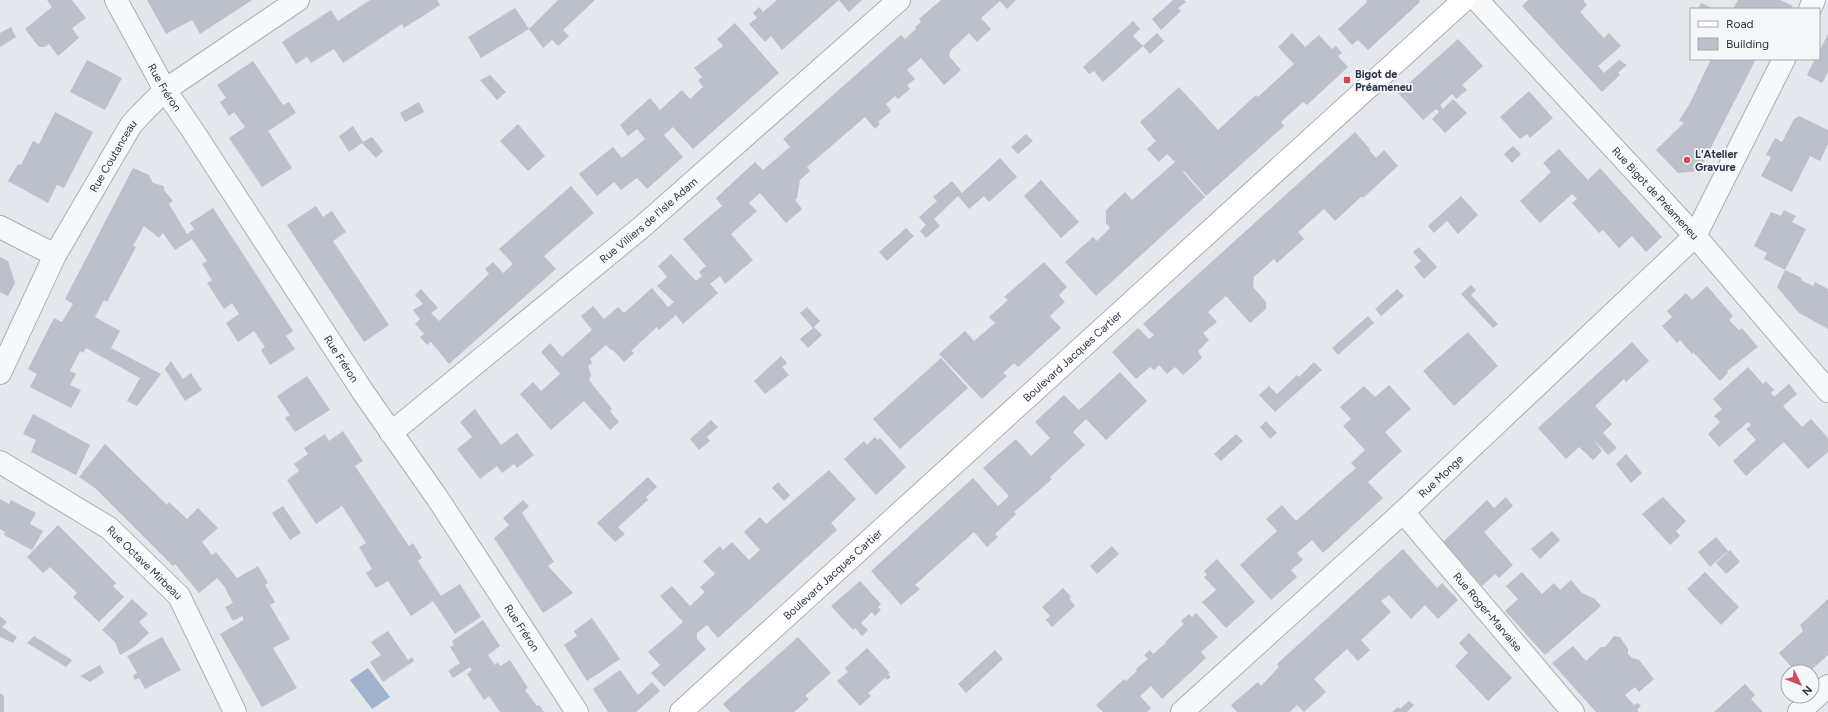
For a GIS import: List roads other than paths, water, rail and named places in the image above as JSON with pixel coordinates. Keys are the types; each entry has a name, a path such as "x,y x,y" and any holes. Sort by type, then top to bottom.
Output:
{"street":[{"name":"Rue Fréron","path":"116,0 165,90 391,432 442,506 577,712"},
{"name":"Rue Coutanceau","path":"0,373 55,255 131,126 165,90 298,0"},
{"name":"Rue Villiers de l'Isle Adam","path":"391,432 643,226 899,0"},
{"name":"Boulevard Jacques Cartier","path":"681,712 1464,0"},
{"name":"Rue Bigot de Préameneu","path":"1477,0 1695,236 1828,391"},
{"name":"Rue Monge","path":"1182,712 1403,512 1695,236 1783,60"},
{"path":"0,227 55,255"},
{"name":"Rue Octave Mirbeau","path":"0,462 108,528 179,596 235,712"},
{"name":"Rue Roger-Marvaise","path":"1403,512 1573,712"},
{"path":"1799,712 1828,686"}],"water":[{"path":"368,668 390,697 372,709 350,680"}],"place":[{"name":"Bigot de Préameneu","path":"1347,80"},
{"name":"L'Atelier Gravure","path":"1687,160"}]}
